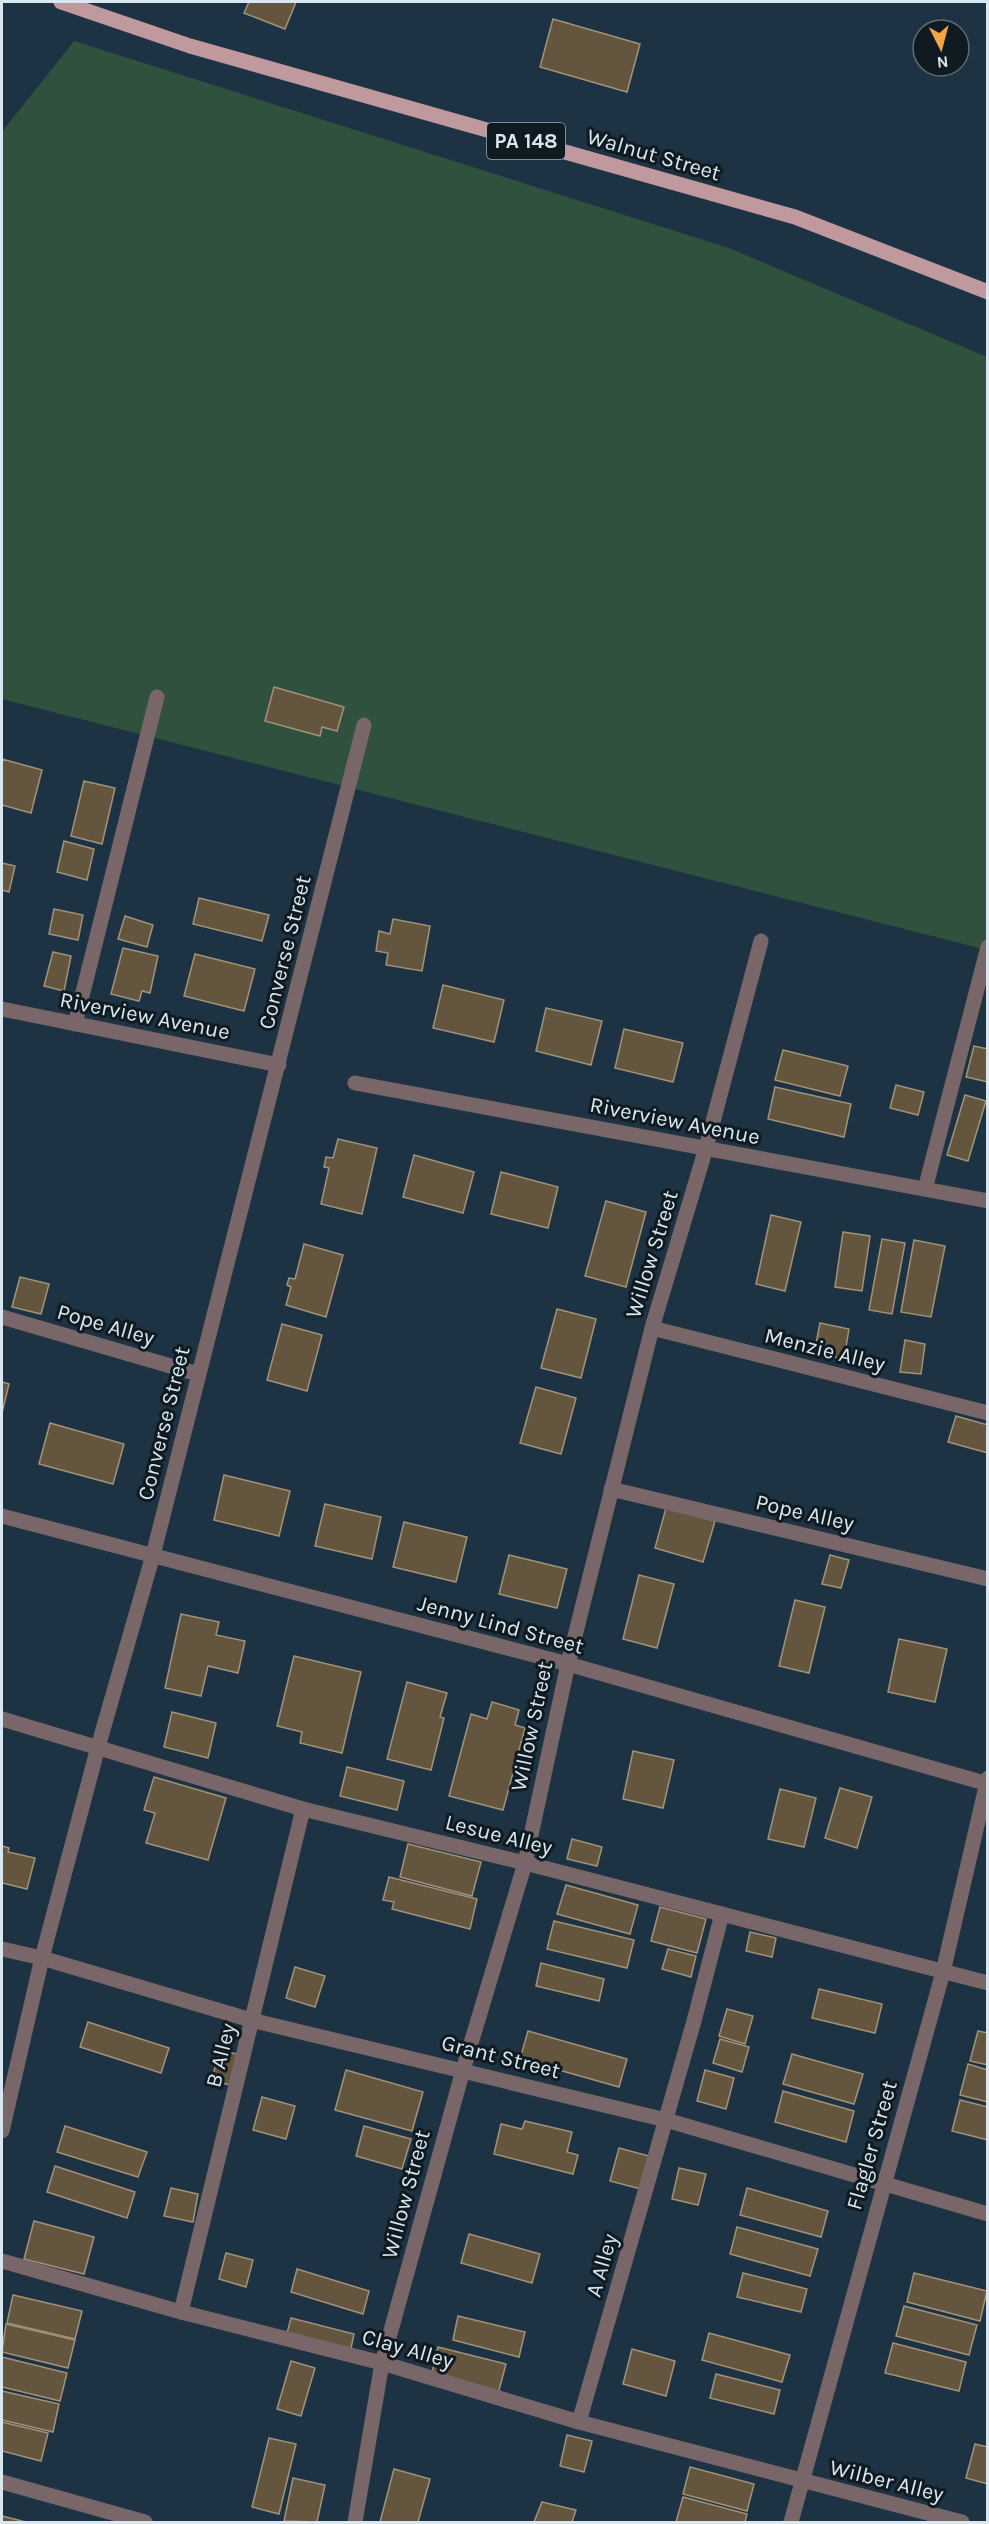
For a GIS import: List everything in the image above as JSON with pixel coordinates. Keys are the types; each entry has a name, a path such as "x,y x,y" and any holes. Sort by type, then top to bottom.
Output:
{"main road":[{"name":"Walnut Street","path":"61,2 190,46 795,217 987,292"}],"street":[{"path":"75,1024 158,698"},
{"name":"Converse Street","path":"2,2131 42,1958 98,1747 153,1554 364,724"},
{"name":"Willow Street","path":"355,2523 382,2364 463,2070 525,1863 568,1664 652,1328 706,1148 761,941"},
{"path":"925,1189 987,947"},
{"name":"Riverview Avenue","path":"2,1009 279,1065"},
{"name":"Riverview Avenue","path":"355,1083 987,1201"},
{"name":"Pope Alley","path":"2,1317 198,1374"},
{"name":"Menzie Alley","path":"652,1328 987,1413"},
{"name":"Pope Alley","path":"611,1489 987,1579"},
{"name":"Jenny Lind Street","path":"2,1516 568,1664 987,1782"},
{"name":"Lesue Alley","path":"2,1719 303,1809 525,1863 987,1983"},
{"name":"Flagler Street","path":"791,2523 943,1972 987,1782"},
{"name":"B Alley","path":"181,2312 303,1809"},
{"name":"A Alley","path":"579,2422 666,2120 722,1914"},
{"name":"Grant Street","path":"2,1949 42,1958 251,2020 666,2120 987,2214"},
{"name":"Clay Alley","path":"2,2261 181,2312 382,2364 579,2422 801,2482"},
{"path":"2,2482 123,2520 145,2523"},
{"name":"Wilber Alley","path":"801,2482 962,2523"}],"green space":[{"path":"74,41 729,248 987,357 987,950 2,699 2,132"}],"building":[{"path":"249,2 296,2 285,29 244,13"},
{"path":"553,19 640,44 627,92 540,67"},
{"path":"274,687 344,707 337,731 322,727 320,736 265,721"},
{"path":"2,759 42,770 31,813 2,805"},
{"path":"84,781 115,788 102,844 71,836"},
{"path":"64,841 94,849 87,880 57,872"},
{"path":"2,863 15,866 9,892 2,890"},
{"path":"199,898 269,915 262,941 193,924"},
{"path":"54,909 83,915 78,940 49,934"},
{"path":"125,916 153,925 147,947 118,939"},
{"path":"393,919 430,926 422,971 386,965 388,953 376,951 379,931 390,934"},
{"path":"123,948 158,956 150,993 142,991 139,1001 111,994"},
{"path":"53,952 71,956 64,991 44,986"},
{"path":"195,954 255,969 244,1011 184,996"},
{"path":"443,985 504,1000 494,1042 433,1028"},
{"path":"546,1008 602,1021 591,1065 536,1051"},
{"path":"624,1029 683,1043 673,1082 615,1068"},
{"path":"974,1046 988,1049 988,1082 966,1077"},
{"path":"783,1050 848,1066 840,1096 775,1080"},
{"path":"896,1085 924,1092 918,1115 890,1108"},
{"path":"775,1087 851,1104 844,1137 768,1119"},
{"path":"965,1095 986,1101 968,1161 947,1155"},
{"path":"338,1139 377,1148 362,1214 321,1204 329,1168 324,1167 326,1157 333,1158"},
{"path":"414,1155 474,1172 463,1213 403,1197"},
{"path":"501,1172 558,1187 548,1228 491,1214"},
{"path":"606,1201 646,1212 626,1287 585,1276"},
{"path":"771,1215 801,1222 785,1291 756,1284"},
{"path":"843,1232 870,1236 862,1291 835,1287"},
{"path":"882,1239 905,1243 892,1314 869,1310"},
{"path":"914,1240 945,1246 931,1317 901,1312"},
{"path":"304,1244 343,1255 326,1317 286,1305 291,1287 287,1285 289,1278 295,1279"},
{"path":"20,1277 49,1284 41,1314 12,1307"},
{"path":"557,1309 596,1319 581,1378 541,1368"},
{"path":"820,1323 849,1329 844,1359 814,1354"},
{"path":"282,1324 322,1335 307,1391 267,1380"},
{"path":"905,1340 925,1344 921,1374 900,1372"},
{"path":"2,1382 9,1384 2,1413"},
{"path":"536,1387 576,1398 561,1454 520,1443"},
{"path":"956,1416 988,1425 988,1453 948,1442"},
{"path":"50,1423 124,1444 113,1484 39,1464"},
{"path":"224,1475 290,1491 279,1536 214,1520"},
{"path":"325,1504 381,1517 372,1559 315,1546"},
{"path":"666,1508 715,1521 703,1562 655,1548"},
{"path":"404,1522 467,1537 456,1582 393,1567"},
{"path":"509,1555 567,1569 557,1608 499,1594"},
{"path":"830,1555 849,1560 841,1588 822,1584"},
{"path":"639,1575 674,1584 657,1648 623,1639"},
{"path":"795,1600 825,1607 809,1673 779,1666"},
{"path":"181,1614 219,1622 216,1635 245,1641 238,1673 208,1666 201,1696 165,1688"},
{"path":"899,1639 947,1649 935,1702 888,1692"},
{"path":"294,1656 361,1672 342,1753 300,1743 302,1732 277,1726"},
{"path":"407,1682 447,1693 440,1717 444,1718 431,1770 387,1759"},
{"path":"492,1702 519,1710 515,1725 525,1728 503,1810 449,1796 471,1714 487,1719"},
{"path":"172,1712 216,1723 208,1758 164,1747"},
{"path":"633,1751 674,1760 663,1808 623,1799"},
{"path":"347,1767 404,1781 397,1810 340,1796"},
{"path":"154,1777 226,1798 208,1860 146,1843 155,1813 144,1810"},
{"path":"840,1788 872,1797 857,1848 825,1838"},
{"path":"780,1789 816,1798 804,1847 768,1839"},
{"path":"572,1839 602,1847 597,1866 567,1859"},
{"path":"408,1844 481,1862 472,1896 400,1877"},
{"path":"2,1846 9,1848 8,1852 35,1858 27,1889 2,1883"},
{"path":"389,1877 477,1899 470,1929 392,1909 394,1902 383,1900"},
{"path":"566,1885 638,1905 630,1934 557,1914"},
{"path":"660,1907 706,1919 697,1953 651,1941"},
{"path":"554,1921 634,1940 627,1968 547,1949"},
{"path":"750,1932 776,1938 772,1957 746,1951"},
{"path":"668,1949 696,1956 691,1977 662,1969"},
{"path":"541,1963 604,1979 599,2001 536,1986"},
{"path":"295,1967 325,1976 315,2007 286,1998"},
{"path":"819,1989 882,2004 875,2033 812,2018"},
{"path":"727,2009 753,2016 745,2044 719,2036"},
{"path":"88,2022 169,2048 161,2073 80,2047"},
{"path":"528,2031 627,2059 619,2087 520,2059"},
{"path":"978,2031 988,2033 988,2065 970,2061"},
{"path":"720,2039 749,2047 742,2072 713,2063"},
{"path":"219,2050 237,2054 230,2085 212,2080"},
{"path":"792,2054 863,2074 854,2104 783,2084"},
{"path":"968,2064 988,2070 988,2102 960,2095"},
{"path":"346,2070 423,2092 412,2131 335,2110"},
{"path":"705,2070 734,2078 726,2109 697,2101"},
{"path":"783,2091 854,2111 846,2142 775,2122"},
{"path":"262,2097 295,2106 286,2139 253,2130"},
{"path":"960,2100 988,2107 988,2140 952,2131"},
{"path":"525,2121 572,2132 567,2152 578,2155 573,2174 494,2154 501,2124 522,2129"},
{"path":"65,2126 147,2152 138,2177 57,2152"},
{"path":"364,2126 411,2139 402,2169 356,2156"},
{"path":"619,2148 649,2156 641,2189 610,2181"},
{"path":"55,2166 135,2192 127,2218 47,2192"},
{"path":"679,2168 706,2174 698,2205 672,2199"},
{"path":"171,2188 198,2194 193,2222 164,2216"},
{"path":"747,2188 828,2211 821,2237 740,2215"},
{"path":"34,2221 94,2237 84,2274 24,2259"},
{"path":"737,2227 818,2249 810,2276 730,2254"},
{"path":"469,2234 540,2254 532,2283 461,2263"},
{"path":"226,2253 253,2260 246,2287 219,2279"},
{"path":"297,2269 369,2291 363,2314 291,2292"},
{"path":"743,2273 807,2289 801,2312 737,2297"},
{"path":"914,2273 987,2291 980,2321 907,2302"},
{"path":"13,2295 82,2311 75,2339 7,2323"},
{"path":"904,2306 977,2325 969,2355 896,2336"},
{"path":"458,2316 525,2332 519,2357 453,2340"},
{"path":"291,2318 354,2334 350,2353 286,2337"},
{"path":"6,2324 75,2340 68,2368 2,2352"},
{"path":"709,2333 790,2355 782,2382 702,2360"},
{"path":"893,2343 966,2362 959,2391 885,2373"},
{"path":"438,2347 506,2364 498,2394 431,2377"},
{"path":"632,2349 675,2361 666,2396 623,2384"},
{"path":"2,2357 67,2373 60,2401 2,2387"},
{"path":"291,2361 315,2368 301,2416 277,2409"},
{"path":"716,2374 780,2390 774,2414 710,2398"},
{"path":"2,2391 59,2404 53,2432 2,2420"},
{"path":"2,2422 48,2433 41,2461 2,2451"},
{"path":"567,2435 592,2441 584,2472 560,2466"},
{"path":"269,2438 296,2444 279,2514 252,2507"},
{"path":"975,2444 988,2447 988,2484 966,2478"},
{"path":"690,2467 754,2484 747,2511 683,2494"},
{"path":"394,2469 430,2479 418,2522 380,2522"},
{"path":"293,2478 325,2485 317,2522 284,2521"},
{"path":"683,2497 747,2514 745,2522 676,2522"},
{"path":"542,2502 576,2510 572,2522 534,2522"},
{"path":"2,2516 26,2522 2,2522"}]}
